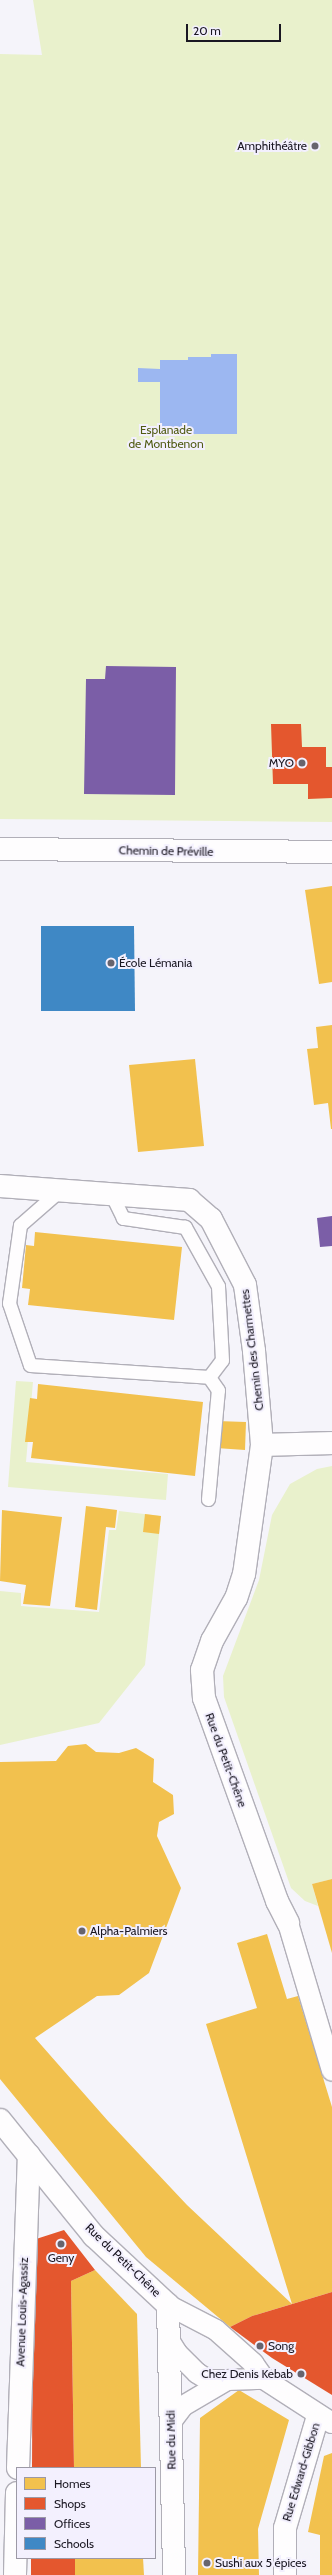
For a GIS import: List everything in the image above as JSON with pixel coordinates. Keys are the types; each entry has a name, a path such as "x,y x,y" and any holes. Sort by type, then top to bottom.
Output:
{"street":[{"name":"Chemin de Préville","path":"0,849 332,852"},
{"name":"Chemin des Charmettes","path":"0,1186 188,1200 211,1219 245,1285 254,1351 262,1445"},
{"path":"262,1445 332,1443"},
{"name":"Rue du Petit-Chêne","path":"262,1445 244,1574 236,1598 212,1641 202,1670 204,1698 276,1900 288,1923 332,2071"},
{"name":"Rue du Petit-Chêne","path":"0,2120 94,2236 168,2305 216,2330 254,2364 264,2379 325,2420"},
{"name":"Avenue Louis-Agassiz","path":"18,2467 29,2155"},
{"name":"Rue du Midi","path":"168,2305 174,2575"},
{"path":"169,2340 177,2353 197,2373 208,2380 264,2379"},
{"path":"171,2422 183,2406 228,2380"},
{"name":"Rue Edward-Gibbon","path":"285,2575 284,2528 325,2420"},
{"path":"15,2575 16,2534"}],"lane":[{"path":"60,1190 20,1225 9,1303 30,1365 209,1377"},
{"path":"112,1195 123,1218 185,1227 218,1286 222,1360 209,1377"},
{"path":"208,1499 218,1390 209,1377"}],"green space":[{"name":"Esplanade de Montbenon","path":"33,0 332,0 332,822 0,819 0,54 42,55"},
{"path":"16,1381 33,1382 26,1462 168,1474 166,1500 8,1487"},
{"path":"332,1466 332,1879 312,1884 318,1906 305,1901 291,1888 224,1697 223,1676 259,1580 272,1515 290,1484 317,1469"},
{"path":"119,1511 161,1516 145,1665 99,1723 0,1745 0,1591 21,1593 21,1606 99,1612 109,1530 116,1530"}],"water":[{"path":"211,354 237,354 237,434 160,434 160,382 138,382 138,368 160,369 160,360 188,360 188,357 211,357"}],"building: Homes":[{"path":"332,886 332,982 319,984 305,890"},
{"path":"332,1025 331,1129 328,1103 314,1105 307,1049 318,1048 316,1027"},
{"path":"195,1059 204,1146 138,1152 129,1065"},
{"path":"35,1232 182,1247 174,1320 28,1305 30,1289 22,1288 26,1245 34,1246"},
{"path":"38,1384 203,1402 195,1476 31,1458 33,1442 25,1442 30,1398 37,1399"},
{"path":"217,1421 246,1422 245,1450 216,1448"},
{"path":"86,1506 117,1510 115,1528 106,1527 97,1610 75,1607"},
{"path":"2,1510 62,1517 50,1606 23,1604 26,1585 0,1581"},
{"path":"145,1514 161,1516 159,1534 143,1532"},
{"name":"Alpha-Palmiers","path":"86,1744 96,1752 119,1753 136,1748 154,1759 153,1782 173,1795 174,1814 159,1822 157,1836 181,1888 149,1973 119,1995 97,1996 35,2038 108,2121 187,2205 292,2304 252,2316 230,2327 146,2257 0,2079 0,1762 56,1761 68,1746"},
{"path":"332,1879 332,1953 312,1884"},
{"path":"267,1934 287,1999 298,1996 332,2107 332,2292 292,2304 206,2024 257,2008 237,1943"},
{"path":"95,2270 137,2314 141,2467 74,2467 71,2281"},
{"path":"239,2390 289,2420 258,2529 259,2575 198,2575 200,2418"},
{"path":"332,2453 332,2575 320,2575 320,2535 308,2532 324,2456"},
{"path":"75,2559 143,2559 144,2575 75,2575"}],"building: Shops":[{"path":"271,724 301,724 302,747 326,747 326,767 332,767 332,798 308,799 308,784 273,784"},
{"path":"64,2230 95,2270 71,2281 74,2467 32,2467 33,2240"},
{"path":"332,2292 332,2395 272,2358 230,2327 252,2316"},
{"path":"31,2559 75,2559 75,2575 31,2575"}],"building: Offices":[{"path":"106,666 176,667 175,795 84,794 86,679 105,679"},
{"path":"332,1216 332,1246 320,1247 317,1218"}],"building: Schools":[{"path":"41,926 134,926 135,1011 41,1011"}],"place":[{"name":"Amphithéâtre","path":"315,146"},
{"name":"MYO","path":"302,763"},
{"name":"École Lémania","path":"111,963"},
{"name":"Alpha-Palmiers","path":"82,1931"},
{"name":"Geny","path":"61,2244"},
{"name":"Song","path":"260,2346"},
{"name":"Chez Denis Kebab","path":"301,2374"},
{"name":"Sushi aux 5 épices","path":"207,2563"}]}
